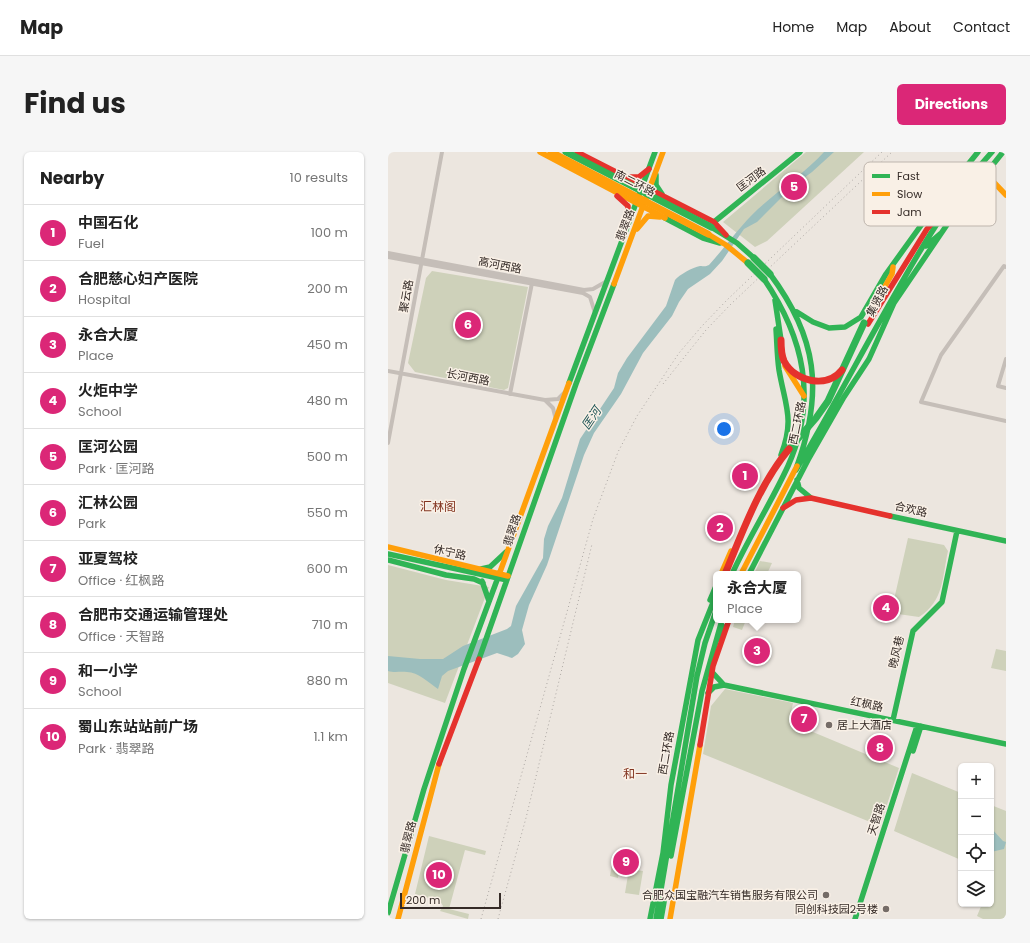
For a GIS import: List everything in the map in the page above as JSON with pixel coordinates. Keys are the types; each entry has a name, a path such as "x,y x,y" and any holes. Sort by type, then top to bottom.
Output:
{"main road":[{"path":"540,152 703,238 726,245 751,260"},
{"name":"南二环路","path":"551,152 708,234 726,245"},
{"name":"南二环路","path":"566,152 712,224"},
{"path":"576,152 650,189 712,224 737,243 767,276"},
{"name":"翡翠路","path":"398,919 438,766 494,618 563,420 650,189 655,152"},
{"name":"翡翠路","path":"388,913 424,789 464,669 636,203 643,186 663,152"},
{"name":"匡河路","path":"712,224 800,152"},
{"path":"970,162 978,152"},
{"name":"集贤路","path":"983,162 992,152"},
{"path":"994,162 1002,152"},
{"path":"625,177 639,177 653,170 656,185 663,196"},
{"path":"996,185 1006,195"},
{"path":"613,191 628,206 628,226"},
{"path":"634,232 648,216 662,217"},
{"path":"795,311 810,322 821,327 835,329 849,326 861,317 886,274 921,226"},
{"path":"779,344 782,357 799,377 816,381 833,378 848,365 866,324 929,226"},
{"name":"集贤路","path":"796,470 834,405 896,289 936,226"},
{"path":"750,571 782,508 821,437 869,359 894,303 946,226"},
{"path":"920,251 940,234"},
{"path":"725,571 751,512 775,466 828,402 838,384 845,362 892,274 894,265"},
{"name":"西二环路","path":"734,571 795,448 802,423 805,401 804,377 796,340 776,295 769,285 767,276"},
{"name":"西二环路","path":"743,571 796,470 811,420 814,385 809,348 795,311 784,290 767,276"},
{"path":"722,571 759,504 786,444 790,414 779,369 777,305 769,285"},
{"path":"779,344 782,362 799,387 805,401"},
{"path":"821,437 834,405"},
{"path":"797,480 799,488 811,498"},
{"path":"782,508 796,500 811,498"},
{"name":"合欢路","path":"811,498 1006,541"},
{"name":"晚风巷","path":"893,720 913,631 920,622 936,611 942,602 958,530"},
{"name":"休宁路","path":"388,547 478,572"},
{"path":"489,601 478,572 490,567 508,550"},
{"name":"休宁路","path":"388,554 508,578"},
{"path":"388,560 446,575 474,579 483,583"},
{"path":"712,612 709,604 713,594"},
{"name":"西二环路","path":"664,884 671,823 696,678 711,624 712,612"},
{"name":"西二环路","path":"650,919 663,853 671,785 698,640 712,612"},
{"path":"711,624 713,616"},
{"path":"656,919 680,822 702,691 711,654 721,623"},
{"path":"670,919 708,693 725,623"},
{"path":"721,640 728,623"},
{"path":"712,672 724,685"},
{"path":"708,693 714,687 724,685"},
{"name":"红枫路","path":"724,685 1006,744"},
{"name":"天智路","path":"855,919 919,726"},
{"name":"天智路","path":"858,919 919,726"},
{"path":"663,853 671,823"},
{"path":"661,919 664,884"}],"street":[{"name":"聚云路","path":"388,443 442,152"},
{"name":"高河西路","path":"388,253 421,262 582,293 590,297 595,313"},
{"name":"高河西路","path":"388,257 584,290 593,289 607,280"},
{"path":"1006,267 1004,266 941,355 921,402 1006,421"},
{"path":"510,394 532,284"},
{"path":"1006,359 998,386 1006,388"},
{"name":"长河西路","path":"388,371 546,400"},
{"path":"546,400 558,399 567,391"},
{"path":"546,400 553,408 556,420"}],"green space":[{"path":"806,152 864,152 767,241 755,247 723,222"},
{"path":"432,271 528,287 508,388 504,390 415,372 408,363 426,278"},
{"path":"908,538 944,545 948,551 943,580 938,596 927,611 919,617 891,613"},
{"path":"760,561 772,563 768,571 755,571"},
{"path":"388,565 446,580 489,587 445,703 388,683"},
{"path":"734,623 745,623 742,630 733,627"},
{"path":"996,649 1006,651 1006,671 991,668"},
{"path":"725,689 793,703 789,722 899,768 880,826 703,754 711,706"},
{"path":"912,773 958,792 958,859 894,831"},
{"path":"994,806 1006,811 1006,919 983,919 977,916 981,907 994,907"},
{"path":"429,836 486,851 485,855 465,850 449,909 469,914 468,919 440,911 443,906 440,901 415,894"},
{"path":"612,863 620,864 618,878 610,876"},
{"path":"629,869 643,871 639,895 625,893"}],"water":[{"path":"824,152 834,152 812,172 793,186 757,222 744,229 722,261 710,274 688,289 672,316 643,353 621,394 594,433 584,455 547,565 529,605 522,630 525,644 518,654 512,658 497,653 448,671 442,676 438,689 423,678 411,672 388,671 388,656 420,659 443,659 463,646 507,629 511,626 516,606 543,558 544,539 548,526 562,498 580,439 614,388 618,373 627,358 666,306 675,280 694,268 709,265 758,209 809,167"},
{"path":"994,831 1003,841 1006,842 1004,849 994,851"}],"railway":[{"path":"872,162 882,152"},
{"path":"881,162 892,152"},
{"path":"481,919 593,519 618,452 637,416 679,353 702,326 727,300 864,169"},
{"path":"663,384 706,330 731,304 864,178"},
{"path":"498,919 526,818 592,544"}],"traffic: fast":[{"path":"566,152 711,227"},
{"path":"569,383 655,152"},
{"path":"714,222 800,152"},
{"path":"970,162 978,152"},
{"path":"983,162 992,152"},
{"path":"995,162 1003,152"},
{"path":"656,175 656,185 662,194"},
{"path":"665,218 703,238 720,243"},
{"path":"797,312 813,322 829,328 845,327 861,317 886,274 921,226"},
{"path":"796,470 889,305 936,226"},
{"path":"751,571 808,460 844,397 869,359 894,303 946,226"},
{"path":"711,227 737,243 754,258"},
{"path":"926,246 940,234"},
{"path":"754,258 770,274"},
{"path":"748,263 764,279"},
{"path":"770,274 786,297 798,320 806,343 811,366 813,389 811,413 806,439 797,466"},
{"path":"734,571 788,466 797,441 803,417 804,393 802,370 797,346 778,301 764,279"},
{"path":"479,659 576,384 614,284"},
{"path":"775,300 781,340"},
{"path":"789,449 816,418 828,401 864,323"},
{"path":"776,329 779,370 788,412 787,431 781,455"},
{"path":"797,480 799,488 811,498"},
{"path":"890,516 1006,541"},
{"path":"893,720 913,631 942,602 957,531"},
{"path":"481,569 490,567 506,552"},
{"path":"388,554 507,580"},
{"path":"388,560 446,575 474,579 483,583"},
{"path":"388,913 424,789 464,669 500,572"},
{"path":"482,581 489,601"},
{"path":"710,600 713,593"},
{"path":"650,919 663,853 671,785 698,640 713,602"},
{"path":"656,919 697,676 705,643 713,620"},
{"path":"671,856 702,691 721,623"},
{"path":"721,640 724,627"},
{"path":"712,672 724,685"},
{"path":"708,693 714,687 724,685 1006,744"},
{"path":"855,919 917,726"},
{"path":"913,751 921,726"},
{"path":"661,919 664,902"}],"traffic: slow":[{"path":"540,152 665,218"},
{"path":"551,152 708,234"},
{"path":"614,284 663,152"},
{"path":"996,185 1006,195"},
{"path":"637,229 648,216 660,217"},
{"path":"708,234 726,245 748,263"},
{"path":"875,304 892,274 893,267"},
{"path":"785,366 804,396"},
{"path":"500,572 569,383"},
{"path":"743,571 797,466"},
{"path":"388,547 508,576"},
{"path":"722,571 731,551"},
{"path":"670,919 700,745"},
{"path":"398,919 439,764"}],"traffic: jam":[{"path":"577,152 714,222 726,235"},
{"path":"627,177 639,177 649,169"},
{"path":"617,196 628,206 628,222"},
{"path":"868,324 930,226"},
{"path":"781,340 784,361 789,368 803,378 820,381 828,380 836,376 842,370"},
{"path":"726,571 760,493 778,463 789,449"},
{"path":"783,508 796,500 811,498 890,516"},
{"path":"700,745 713,666 728,623"},
{"path":"439,764 479,659"}],"place":[{"name":"匡河公园","path":"794,187"},
{"name":"汇林公园","path":"468,325"},
{"name":"中国石化","path":"745,476"},
{"name":"合肥慈心妇产医院","path":"720,528"},
{"name":"火炬中学","path":"886,608"},
{"name":"永合大厦","path":"757,651"},
{"name":"亚夏驾校","path":"804,719"},
{"name":"居上大酒店","path":"829,725"},
{"name":"合肥市交通运输管理处","path":"880,748"},
{"name":"和一小学","path":"626,862"},
{"name":"蜀山东站站前广场","path":"439,875"},
{"name":"合肥众国宝融汽车销售服务有限公司","path":"826,895"},
{"name":"同创科技园2号楼","path":"886,909"}],"district":[{"name":"汇林阁","path":"438,506"},
{"name":"和一","path":"635,773"}],"water label":[{"name":"匡河","path":"591,418"}]}
